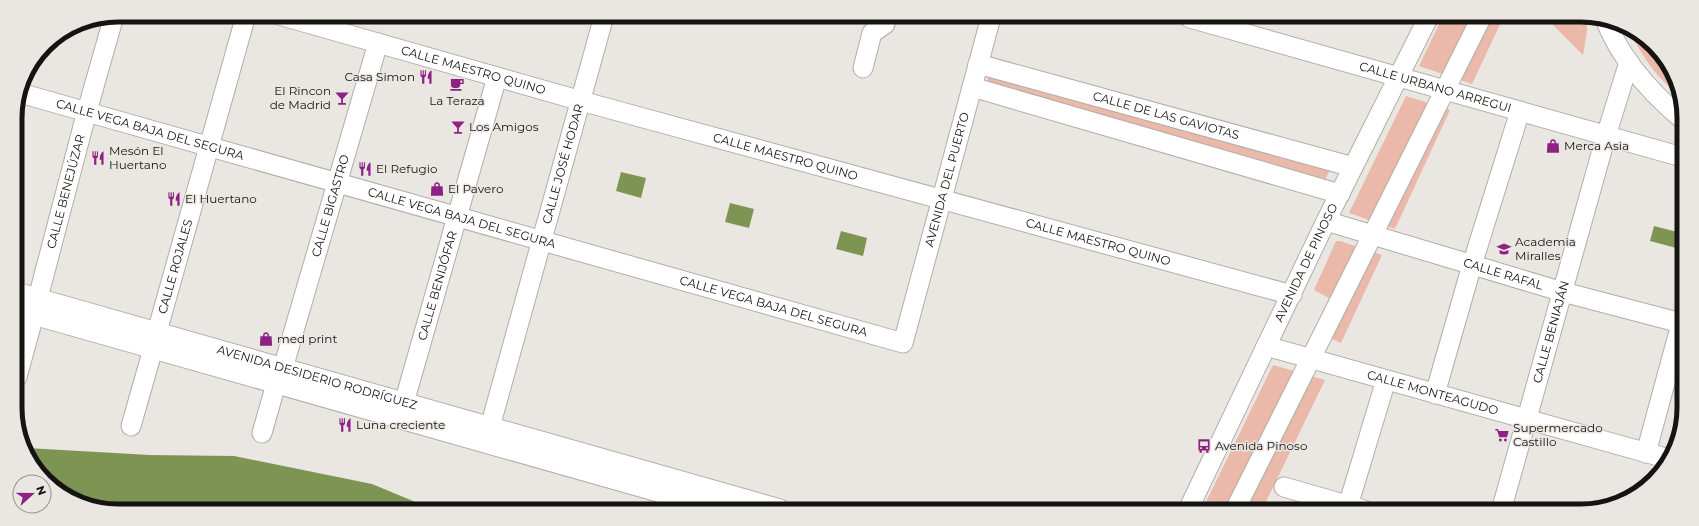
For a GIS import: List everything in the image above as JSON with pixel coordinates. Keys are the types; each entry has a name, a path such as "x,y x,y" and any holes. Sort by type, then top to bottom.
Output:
{"street":[{"name":"CALLE BENEJÚZAR","path":"22,348 29,308 112,22"},
{"name":"CALLE ROJALES","path":"131,426 244,22"},
{"name":"CALLE MAESTRO QUINO","path":"304,22 586,102 1292,295"},
{"name":"CALLE JOSÉ HODAR","path":"586,102 603,22"},
{"name":"CALLE JOSÉ HODAR","path":"490,427 542,240 586,102 614,22"},
{"path":"862,68 872,33 885,24 885,22"},
{"name":"AVENIDA DEL PUERTO","path":"903,343 978,22"},
{"name":"AVENIDA DEL PUERTO","path":"936,197 972,87 990,22"},
{"name":"CALLE URBANO ARREGUI","path":"1204,22 1677,156"},
{"name":"AVENIDA DE PINOSO","path":"1191,504 1292,295 1326,221 1426,22"},
{"path":"1238,504 1312,359 1479,22"},
{"path":"1608,26 1616,42 1629,62 1652,91 1677,114"},
{"name":"CALLE BIGASTRO","path":"262,433 378,43"},
{"name":"CALLE BENIAJÁN","path":"1503,504 1606,136 1629,62"},
{"name":"CALLE DE LAS GAVIOTAS","path":"978,64 1353,167"},
{"name":"CALLE BENIJÓFAR","path":"404,403 497,77"},
{"name":"CALLE DE LAS GAVIOTAS","path":"972,87 1340,194"},
{"name":"CALLE VEGA BAJA DEL SEGURA","path":"25,93 903,343"},
{"path":"1435,394 1472,265 1520,111"},
{"name":"CALLE RAFAL","path":"1326,221 1563,292 1677,323"},
{"name":"AVENIDA DESIDERIO RODRÍGUEZ","path":"22,299 29,308 280,376 702,504"},
{"path":"1646,453 1677,339"},
{"name":"CALLE MONTEAGUDO","path":"1266,346 1663,457"},
{"name":"AVENIDA DESIDERIO RODRÍGUEZ","path":"280,376 404,403 762,504"},
{"path":"1357,504 1386,380"},
{"path":"1284,487 1342,504"}],"shaded area":[{"path":"1440,22 1501,22 1472,84 1419,66"},
{"path":"1550,22 1587,22 1583,55"},
{"path":"1633,37 1644,46 1661,65 1673,91 1652,68"},
{"path":"990,72 1332,166 1324,182 985,88"},
{"path":"1406,96 1450,110 1395,229 1349,213"},
{"path":"621,172 646,178 641,198 616,191"},
{"path":"730,203 754,209 749,228 725,222"},
{"path":"1654,226 1677,232 1677,248 1650,241"},
{"path":"841,231 867,238 863,256 836,249"},
{"path":"1336,241 1382,255 1341,343 1314,331 1329,298 1314,290"},
{"path":"1273,365 1325,380 1265,504 1205,504"},
{"path":"31,448 150,455 234,456 372,484 420,504 106,503 93,501 82,497 65,488 52,477 52,474 49,474 46,471 38,461"}],"place":[{"name":"Casa Simon","path":"426,77"},
{"name":"La Teraza","path":"457,84"},
{"name":"El Rincon de Madrid","path":"342,98"},
{"name":"Los Amigos","path":"458,127"},
{"name":"Merca Asia","path":"1553,146"},
{"name":"Mesón El Huertano","path":"98,158"},
{"name":"El Refugio","path":"365,169"},
{"name":"El Pavero","path":"437,189"},
{"name":"El Huertano","path":"174,199"},
{"name":"Academia Miralles","path":"1504,249"},
{"name":"med print","path":"266,339"},
{"name":"Luna creciente","path":"345,425"},
{"name":"Supermercado Castillo","path":"1502,435"},
{"name":"Avenida Pinoso","path":"1204,446"}]}
